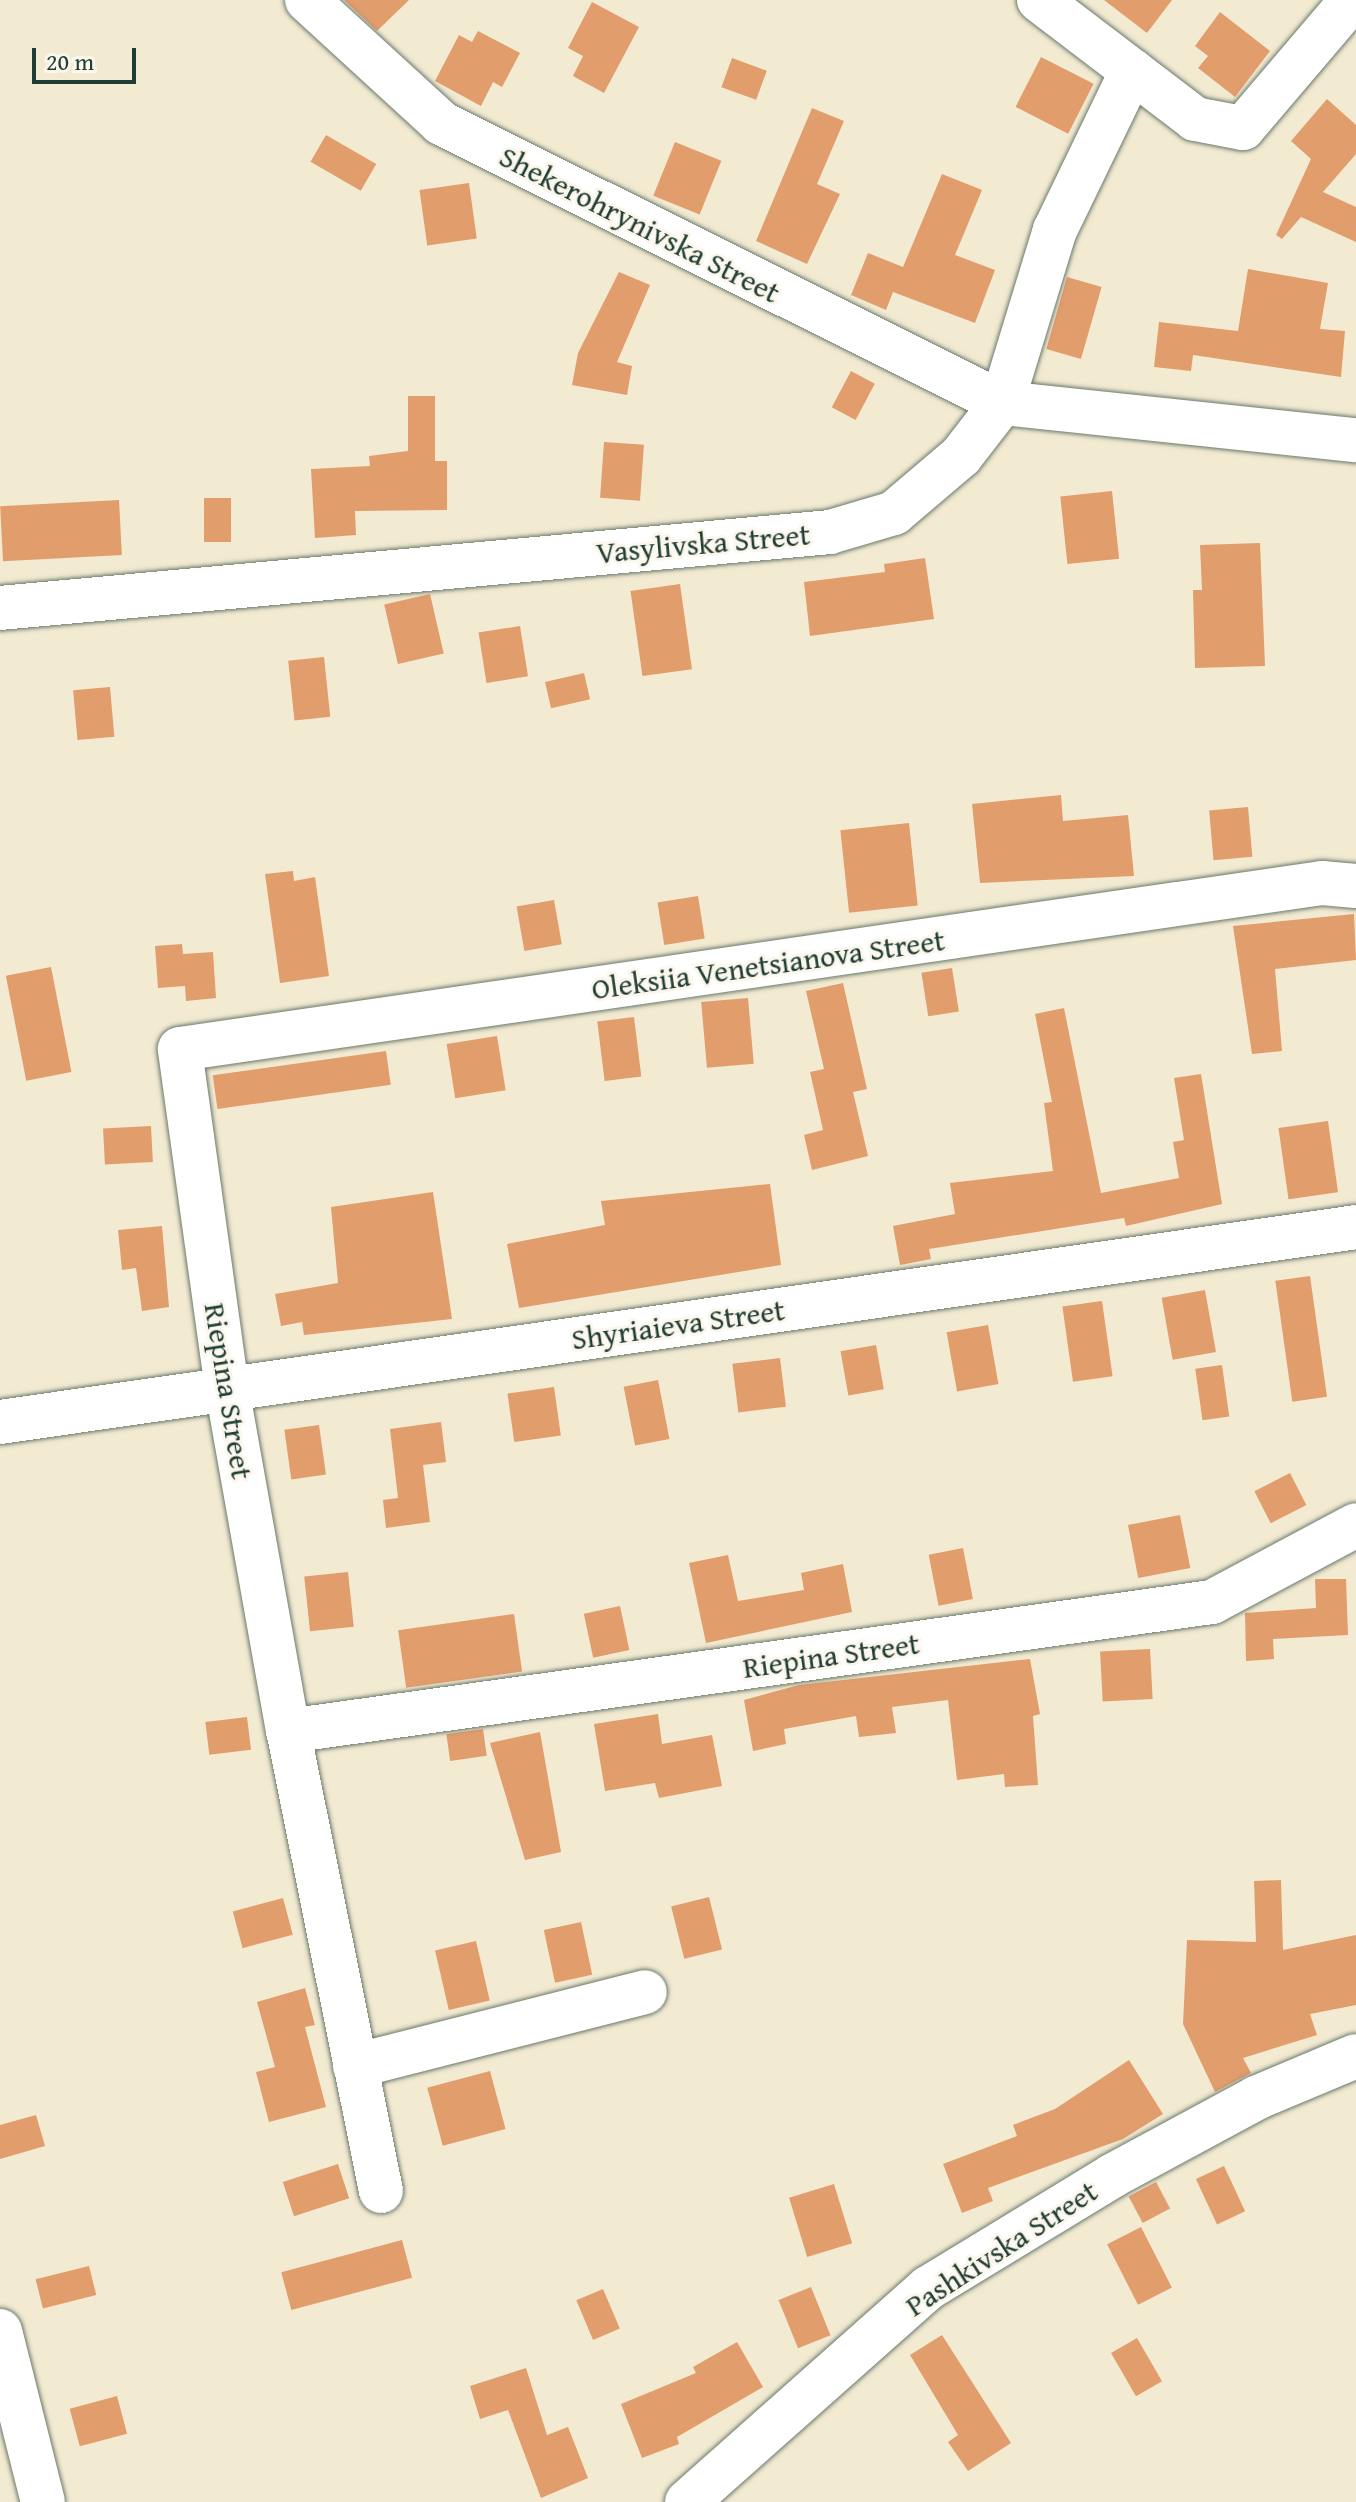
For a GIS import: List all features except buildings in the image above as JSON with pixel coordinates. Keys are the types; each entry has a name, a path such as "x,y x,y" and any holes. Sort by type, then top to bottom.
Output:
{"street":[{"name":"Shekerohrynivska Street","path":"307,0 441,123 1002,403"},
{"path":"1039,0 1195,119 1243,128 1352,0"},
{"path":"1132,71 1055,230 1002,403 1356,440"},
{"name":"Vasylivska Street","path":"0,608 830,532 894,513 961,456 1002,403"},
{"name":"Oleksiia Venetsianova Street","path":"180,1049 1322,883 1356,886"},
{"name":"Riepina Street","path":"180,1049 227,1389 288,1731 381,2191"},
{"name":"Shyriaieva Street","path":"0,1422 1356,1227"},
{"name":"Riepina Street","path":"288,1731 1212,1602 1356,1525"},
{"path":"355,2066 645,1992"},
{"name":"Pashkivska Street","path":"687,2502 928,2288 1125,2168 1256,2098 1356,2056"},
{"path":"0,2331 43,2502"}]}
